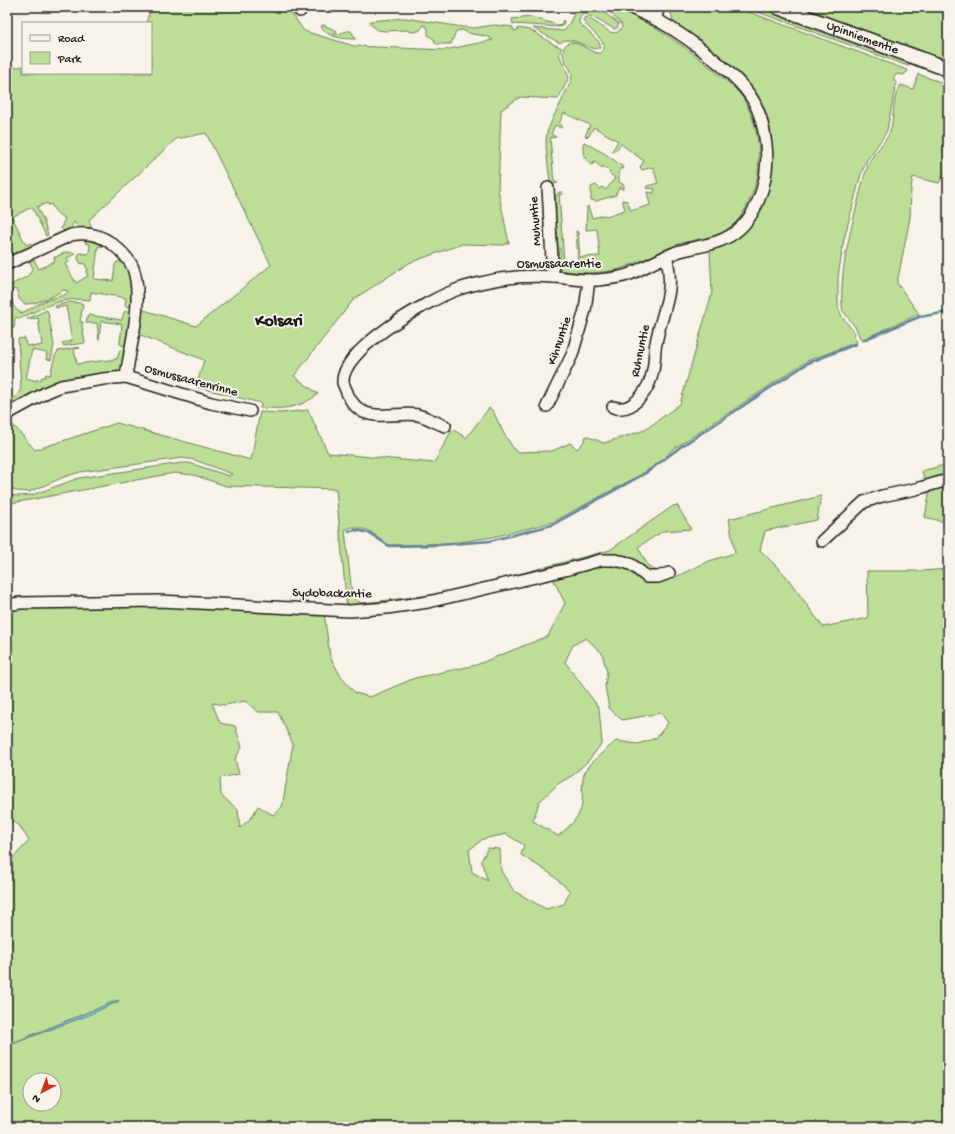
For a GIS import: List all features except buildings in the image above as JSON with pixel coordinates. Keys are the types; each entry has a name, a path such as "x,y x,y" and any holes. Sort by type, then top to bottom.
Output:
{"main road":[{"name":"Upinniementie","path":"778,7 948,68"}],"street":[{"name":"Osmussaarentie","path":"445,426 419,415 377,415 363,412 348,398 343,382 346,369 366,345 392,324 432,301 456,290 481,283 528,276 589,280 608,278 629,274 666,256 724,240 738,231 746,222 762,191 766,172 767,153 765,134 759,114 744,87 712,57 668,26 629,7"},
{"path":"655,19 659,7"},
{"name":"Muhuntie","path":"548,188 553,277"},
{"path":"7,264 71,235 82,233 95,235 108,241 124,255 133,267 138,298 126,378"},
{"name":"Ruhnuntie","path":"614,407 620,409 631,406 646,389 651,380 655,344 669,295 670,277 666,256"},
{"name":"Kihnuntie","path":"547,406 565,372 574,348 585,310 589,280"},
{"name":"Osmussaarenrinne","path":"7,414 61,386 103,379 126,378 211,403 250,411"},
{"path":"822,541 864,502 882,496 948,480"},
{"name":"Sydobackantie","path":"7,605 20,603 160,601 350,611 387,608 428,602 565,570 601,560 625,562 632,565 647,577 658,577 669,573"}],"green space":[{"path":"151,7 287,7 304,31 354,46 445,50 493,40 487,36 472,34 462,30 456,31 451,44 437,44 434,42 435,40 428,35 428,28 424,25 419,31 385,31 378,30 370,24 370,21 405,18 474,28 494,25 513,27 513,30 517,31 518,28 536,33 562,48 559,54 569,77 558,99 520,97 501,110 498,190 509,243 503,245 462,244 409,263 354,299 294,376 318,394 304,403 291,407 260,408 261,403 196,387 204,360 138,334 141,309 196,326 271,265 206,133 176,139 89,220 92,229 79,228 74,222 70,230 65,232 61,228 65,218 60,216 53,209 51,204 48,205 47,203 37,207 44,222 48,235 46,236 32,207 12,217 26,245 31,243 33,247 7,258 7,69 22,66 22,74 152,74 152,22 146,22"},
{"path":"577,7 602,7 603,12 618,23 618,27 615,29 586,14 582,14 579,23 598,41 600,48 590,48 569,40 560,43 533,28 564,31"},
{"path":"605,7 617,8 665,34 702,60 740,94 751,113 757,134 759,157 757,178 751,197 741,216 725,231 711,236 680,243 623,268 583,273 560,270 559,258 561,255 560,249 558,248 555,211 555,197 559,192 562,192 563,194 559,195 564,262 578,261 576,231 578,232 580,257 600,256 597,229 586,230 588,206 592,218 606,216 625,210 622,200 627,201 631,211 650,205 647,192 654,193 655,189 646,188 647,186 658,183 653,167 642,170 640,167 644,161 621,144 614,152 612,151 618,141 594,127 588,137 585,136 590,125 564,113 559,124 562,125 561,128 555,125 551,134 556,137 550,138 554,181 558,183 553,184 550,182 546,151 547,133 572,77 572,73 563,56 564,48 568,43 573,42 596,53 601,53 604,49 603,42 585,24 583,20 587,17 610,32 618,32 622,27 621,24"},
{"path":"668,7 735,7 908,71 904,75 898,74 894,76 896,83 887,130 867,160 861,174 844,239 838,277 838,307 842,317 855,333 854,336 857,342 807,361 672,450 663,460 640,475 553,522 493,537 459,542 410,545 389,545 368,530 352,527 345,530 352,595 357,601 362,603 433,595 610,550 673,506 677,505 691,529 663,531 638,547 648,566 671,579 709,561 735,553 729,519 821,496 817,520 765,531 760,550 786,576 823,627 868,618 867,571 923,571 948,569 948,1127 7,1127 7,1046 86,1016 119,1001 118,1000 7,1045 7,948 12,943 7,935 7,864 29,841 19,825 7,819 7,609 166,605 324,613 330,657 342,678 355,693 370,697 415,678 476,665 548,636 565,603 552,577 445,597 347,609 336,489 226,486 194,475 174,473 7,504 7,495 32,495 79,478 182,463 189,463 229,476 232,474 195,460 182,458 80,472 29,492 16,491 7,486 7,418 35,450 117,423 251,460 260,412 282,413 308,410 328,453 434,463 450,433 454,430 466,438 489,408 493,411 504,434 516,452 552,451 570,443 577,449 583,443 586,436 604,443 645,430 680,404 712,293 710,251 727,244 767,188 758,102 673,25 672,16","holes":["586,638 602,653 607,672 605,686 609,708 622,720 661,713 668,723 656,738 638,744 616,741 595,759 584,775 580,812 570,825 558,836 533,821 539,802 558,784 573,775 589,760 602,743 599,708 565,662 573,645","245,701 258,712 278,712 293,744 282,807 273,815 258,806 252,817 240,828 238,810 221,795 220,778 239,774 235,759 242,747 235,726 220,723 212,703 225,705","506,834 524,845 521,855 551,874 570,891 564,904 546,909 514,891 501,871 500,849 488,848 481,861 488,881 472,872 469,850 483,839"]},
{"path":"744,7 759,7 904,58 909,62 909,65 908,66"},
{"path":"797,7 948,7 948,60"},
{"path":"531,17 561,26 563,20 564,22 563,25 560,27 513,24 512,19"},
{"path":"322,25 337,31 334,34 351,31 356,39 332,36 324,31 321,27"},
{"path":"918,74 948,85 948,170 939,183 913,177 910,218 897,283 919,314 861,340 856,328 843,311 842,306 843,270 848,245 867,168 871,159 890,132 894,102 898,90 901,85 913,89"},
{"path":"584,142 607,155 624,169 621,168 619,171 619,182 624,185 624,189 623,190 620,187 616,195 596,201 591,200 591,187 596,185 600,189 602,187 606,190 615,178 609,173 610,171 603,166 602,168 595,162 592,165 585,158 583,154"},
{"path":"87,238 104,245 103,247 98,246 94,279 113,281 115,265 117,262 124,261 133,278 133,306 125,306 126,298 91,292 90,300 80,299 61,301 19,319 17,317 14,319 14,328 7,330 7,287 28,276 33,268 28,258 32,256 39,269 55,261 54,257 65,252 75,253 67,258 69,262 65,264 76,283 88,276 86,272 88,270 84,263 81,264 78,259 79,253 89,253 90,244 85,243","holes":["14,289 18,291 19,299 25,304 45,300 63,290 68,291 65,295 53,298 22,313 14,307 12,301 12,291"]},
{"path":"70,302 83,304 80,322 83,322 82,326 85,343 63,346 62,343 72,341 66,306 56,308 55,306"},
{"path":"47,310 54,345 51,360 46,359 47,353 32,350 26,378 37,381 37,379 41,380 42,377 45,377 46,374 50,375 55,356 58,351 79,347 80,348 74,349 77,364 117,359 120,350 125,351 124,365 115,372 64,380 50,384 11,404 21,387 18,339 25,338 26,346 32,345 32,347 42,345 38,318 27,319"},
{"path":"126,311 131,316 126,346 119,343 122,324 101,321 99,340 97,323 86,323 88,315 122,320 124,312"},
{"path":"948,464 948,478 926,484 922,471"},
{"path":"948,483 948,523 925,517 929,495 927,488"}],"water":[{"path":"118,1000 119,1001 86,1016 7,1046"}],"waterway":[{"path":"863,340 919,317 948,312"},
{"path":"349,531 357,530 369,533 389,546 439,545 490,541 552,525 646,473 679,448 808,363 856,344"}],"district":[{"name":"Kolsari","path":"279,322"}]}
